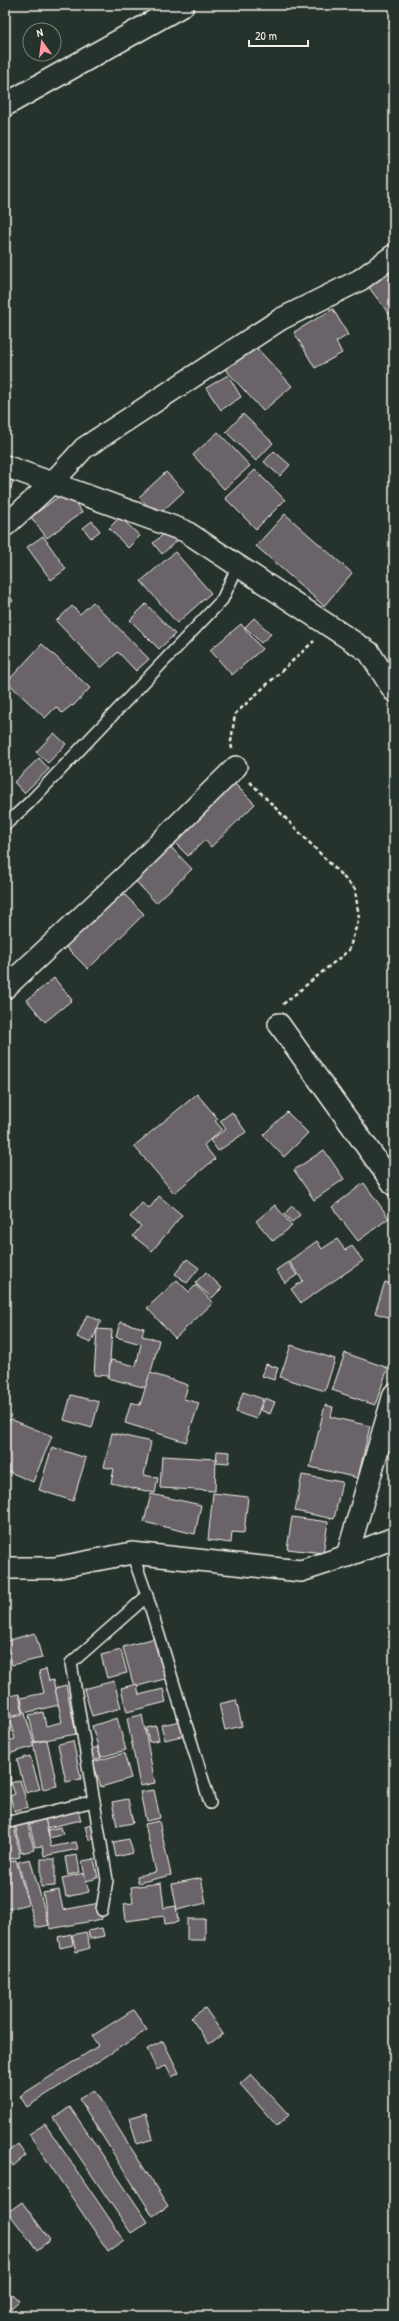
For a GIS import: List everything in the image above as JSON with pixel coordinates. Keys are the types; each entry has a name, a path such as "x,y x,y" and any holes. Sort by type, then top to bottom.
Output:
{"street":[{"path":"5,105 182,5"},
{"path":"5,526 52,483 84,448 281,319 360,280 394,256"},
{"path":"5,466 185,530 369,652 394,691"},
{"path":"5,988 134,868 236,767"},
{"path":"279,1024 394,1185"},
{"path":"347,1556 394,1394"},
{"path":"5,1568 55,1568 132,1553 301,1571 347,1556 394,1538"}],"lane":[{"path":"5,825 29,803 222,600 238,566"},
{"path":"132,1553 147,1596 210,1803"},
{"path":"102,1910 108,1880 71,1663 147,1596"},
{"path":"5,1823 94,1801"}],"path":[{"path":"279,1024 281,1006 348,950 359,918 355,889 236,767 231,742 236,714 330,626"}],"building":[{"path":"394,266 394,316 392,318 367,285"},
{"path":"333,309 348,335 336,342 342,353 315,368 294,332"},
{"path":"253,344 292,386 263,411 225,369"},
{"path":"228,375 241,397 221,410 206,388"},
{"path":"243,414 273,443 256,461 226,432"},
{"path":"218,432 250,466 224,489 193,455"},
{"path":"274,451 290,465 280,476 264,462"},
{"path":"255,470 285,500 256,529 225,498"},
{"path":"166,472 184,491 157,516 139,497"},
{"path":"5,479 13,480 11,489 5,488"},
{"path":"66,491 82,512 47,538 31,517"},
{"path":"285,514 352,573 324,606 256,546"},
{"path":"120,517 140,536 128,548 109,528"},
{"path":"92,521 100,531 91,538 83,528"},
{"path":"171,528 180,538 162,554 153,543"},
{"path":"43,536 66,569 51,580 27,547"},
{"path":"175,552 211,593 177,623 141,581"},
{"path":"5,588 13,601 5,605"},
{"path":"93,602 149,659 136,671 118,652 101,668 56,621 72,606 80,614"},
{"path":"146,604 175,634 159,649 130,620"},
{"path":"254,618 271,634 261,643 245,627"},
{"path":"241,624 262,649 232,675 210,650"},
{"path":"42,644 90,688 73,706 72,705 62,713 56,707 45,718 7,682"},
{"path":"54,733 66,744 48,763 36,752"},
{"path":"39,758 49,769 24,793 14,782"},
{"path":"234,783 255,804 211,847 205,840 188,856 174,842"},
{"path":"165,841 192,869 156,903 130,875"},
{"path":"119,889 144,914 88,969 63,944"},
{"path":"54,978 72,1000 45,1022 27,1000"},
{"path":"197,1094 218,1119 215,1121 222,1129 204,1145 215,1159 174,1193 134,1146"},
{"path":"232,1112 246,1132 218,1151 210,1140 226,1129 220,1121"},
{"path":"287,1112 308,1133 284,1157 263,1135"},
{"path":"324,1150 344,1179 314,1200 294,1170"},
{"path":"364,1183 389,1218 358,1241 332,1207"},
{"path":"159,1196 182,1215 152,1251 133,1236 141,1226 130,1217 142,1203 149,1209"},
{"path":"275,1205 292,1226 273,1241 256,1221"},
{"path":"292,1206 300,1215 292,1222 284,1214"},
{"path":"337,1239 345,1250 352,1246 363,1261 301,1303 291,1289 303,1281 289,1261 317,1241 322,1249"},
{"path":"187,1259 199,1268 187,1283 175,1274"},
{"path":"288,1262 297,1275 285,1283 276,1270"},
{"path":"206,1272 222,1288 212,1298 195,1283"},
{"path":"177,1280 189,1292 196,1285 213,1303 175,1338 147,1308"},
{"path":"385,1282 394,1285 394,1319 375,1313"},
{"path":"87,1315 101,1321 91,1343 77,1337"},
{"path":"120,1322 144,1328 142,1336 159,1340 147,1388 107,1378 111,1360 136,1366 141,1344 116,1337"},
{"path":"97,1329 112,1330 109,1376 94,1375"},
{"path":"291,1345 335,1359 325,1391 280,1377"},
{"path":"345,1353 388,1368 375,1405 332,1390"},
{"path":"266,1364 278,1368 274,1380 262,1376"},
{"path":"150,1373 188,1385 184,1399 199,1403 186,1442 125,1423 131,1402 140,1405"},
{"path":"243,1392 263,1399 256,1419 236,1412"},
{"path":"71,1395 99,1402 92,1428 64,1420"},
{"path":"265,1398 275,1402 270,1414 260,1410"},
{"path":"325,1405 333,1407 331,1417 370,1426 358,1478 310,1467"},
{"path":"10,1419 52,1436 33,1482 5,1470 5,1430"},
{"path":"112,1433 151,1442 144,1475 158,1478 155,1493 111,1483 114,1469 104,1467"},
{"path":"52,1447 86,1458 73,1501 39,1490"},
{"path":"217,1451 230,1452 229,1463 216,1462"},
{"path":"162,1456 216,1459 215,1491 160,1488"},
{"path":"302,1475 342,1482 334,1519 295,1511"},
{"path":"213,1493 248,1497 244,1533 232,1532 231,1543 208,1540"},
{"path":"151,1494 201,1505 195,1534 144,1522"},
{"path":"292,1517 328,1522 323,1553 287,1549"},
{"path":"35,1633 42,1658 12,1665 6,1641"},
{"path":"155,1638 172,1677 134,1687 123,1647"},
{"path":"121,1650 127,1673 107,1678 101,1655"},
{"path":"46,1669 49,1681 53,1680 59,1705 24,1713 21,1698 44,1693 39,1671"},
{"path":"114,1681 121,1708 92,1716 84,1689"},
{"path":"137,1684 139,1695 163,1689 166,1702 127,1712 121,1688"},
{"path":"66,1685 76,1734 35,1742 29,1715 43,1712 46,1726 62,1722 55,1688"},
{"path":"19,1694 23,1713 9,1716 5,1697"},
{"path":"236,1700 242,1726 225,1730 219,1704"},
{"path":"25,1714 35,1746 5,1755 5,1742 15,1739 9,1718"},
{"path":"142,1715 155,1783 140,1786 127,1718"},
{"path":"117,1718 126,1750 101,1757 92,1726"},
{"path":"186,1720 189,1734 165,1740 161,1725"},
{"path":"156,1726 159,1740 149,1742 146,1728"},
{"path":"47,1740 57,1786 43,1789 33,1743"},
{"path":"73,1741 81,1779 66,1782 58,1744"},
{"path":"97,1747 101,1758 92,1761 88,1751"},
{"path":"124,1753 131,1778 101,1787 93,1762"},
{"path":"30,1756 40,1789 26,1793 17,1760"},
{"path":"5,1761 9,1761 11,1785 5,1785"},
{"path":"20,1780 28,1807 14,1811 10,1796 15,1794 11,1783"},
{"path":"154,1790 160,1818 146,1821 140,1792"},
{"path":"128,1799 133,1823 117,1826 112,1802"},
{"path":"77,1807 81,1820 47,1828 44,1814"},
{"path":"45,1818 51,1847 76,1842 78,1849 44,1856 42,1846 35,1847 29,1821"},
{"path":"13,1820 20,1857 5,1860 5,1822"},
{"path":"27,1820 34,1850 21,1853 15,1823"},
{"path":"159,1821 171,1875 138,1883 137,1876 156,1872 145,1824"},
{"path":"93,1823 97,1838 89,1840 85,1826"},
{"path":"61,1827 63,1834 50,1838 48,1830"},
{"path":"129,1839 133,1853 116,1857 113,1842"},
{"path":"77,1855 80,1872 68,1875 65,1857"},
{"path":"30,1859 49,1925 36,1928 18,1862"},
{"path":"41,1859 55,1859 55,1886 41,1887"},
{"path":"94,1859 98,1878 86,1881 82,1861"},
{"path":"16,1860 28,1904 5,1910 5,1863"},
{"path":"84,1873 89,1892 66,1897 62,1878"},
{"path":"201,1878 206,1903 177,1910 172,1884"},
{"path":"161,1883 164,1908 176,1906 178,1922 165,1924 164,1916 126,1921 124,1904 133,1903 131,1887"},
{"path":"59,1890 63,1910 99,1903 102,1919 50,1929 43,1893"},
{"path":"187,1919 205,1919 205,1940 187,1940"},
{"path":"102,1928 104,1936 90,1939 88,1931"},
{"path":"86,1932 90,1948 76,1952 72,1935"},
{"path":"71,1934 73,1945 60,1948 58,1937"},
{"path":"205,2008 223,2034 209,2044 191,2018"},
{"path":"133,2010 147,2030 27,2107 20,2096 98,2046 92,2036"},
{"path":"163,2041 179,2073 172,2077 166,2065 157,2070 147,2049"},
{"path":"251,2074 289,2115 277,2126 240,2084"},
{"path":"94,2090 168,2206 153,2216 79,2099"},
{"path":"70,2107 148,2222 131,2233 53,2118"},
{"path":"146,2113 153,2139 137,2144 129,2118"},
{"path":"45,2124 124,2240 108,2251 29,2134"},
{"path":"18,2144 26,2155 13,2166 5,2154"},
{"path":"22,2202 50,2240 37,2250 8,2212"},
{"path":"12,2294 19,2301 10,2309 5,2301"}]}
